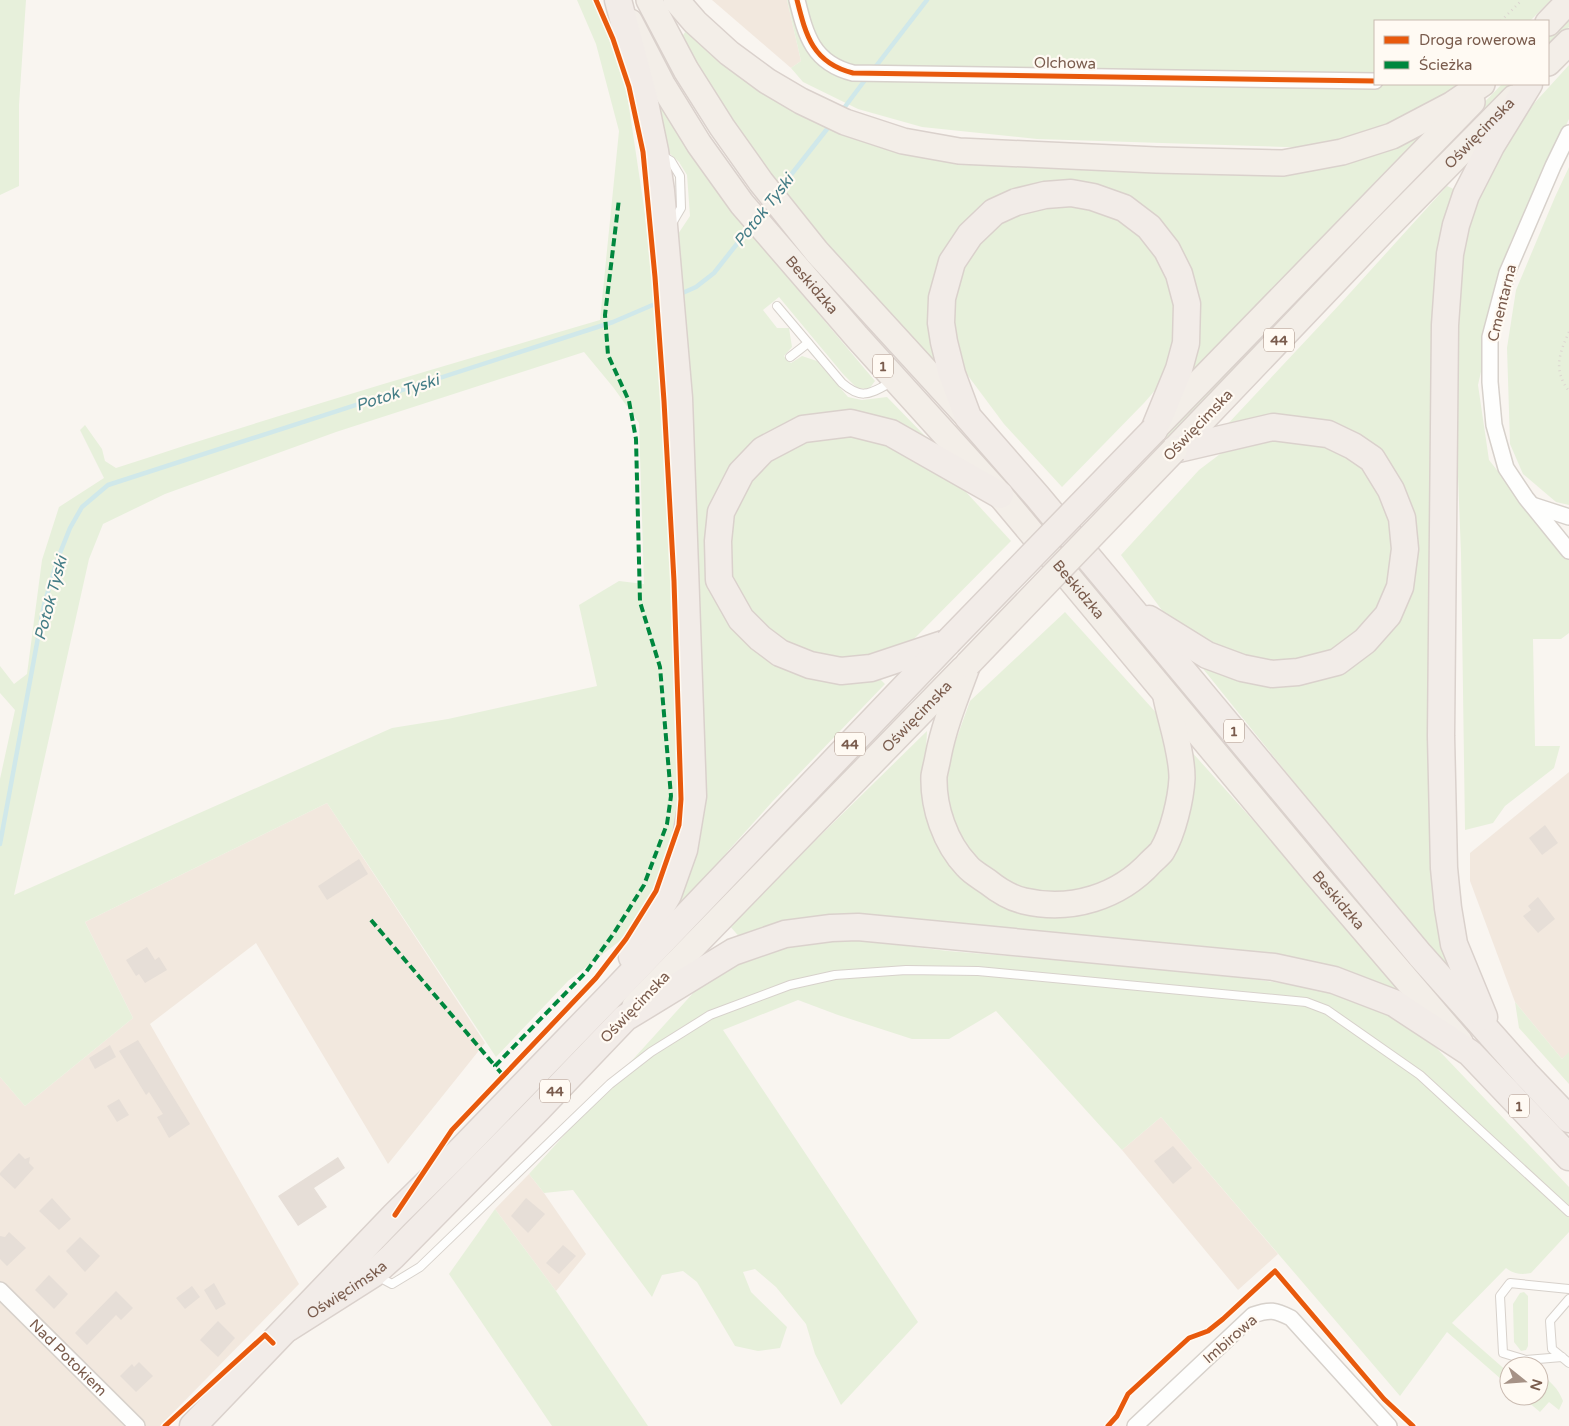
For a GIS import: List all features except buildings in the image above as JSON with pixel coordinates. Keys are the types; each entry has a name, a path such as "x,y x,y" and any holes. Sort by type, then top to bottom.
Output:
{"highway":[{"path":"609,997 668,895 684,850 693,796 679,398 661,191 644,98 618,0"},
{"path":"1491,1036 1454,944 1444,868 1441,736 1445,325 1450,254 1456,225 1464,203 1491,146 1527,85"},
{"path":"968,416 952,374 941,322 942,298 952,262 970,235 994,212 1016,202 1045,195 1070,192 1093,197 1124,208 1149,227 1166,250 1179,274 1186,304 1186,343 1180,369 1154,430"},
{"name":"Beskidzka","path":"968,416 1420,955 1491,1036 1569,1119"},
{"path":"948,642 871,668 840,671 810,665 780,653 760,638 741,619 720,580 718,541 721,512 741,473 763,450 803,429 851,423 891,433 1000,495"},
{"path":"1129,607 1207,655 1242,668 1272,674 1298,672 1337,662 1365,641 1388,615 1400,587 1406,549 1402,518 1391,490 1372,459 1353,446 1328,434 1274,427 1174,450"},
{"name":"Oświęcimska","path":"193,1426 1154,430"},
{"path":"624,1018 733,952 785,934 831,928 858,928 1274,967 1334,980 1394,1003 1470,1054"},
{"name":"Oświęcimska","path":"288,1328 373,1274 392,1257 537,1110 624,1018"},
{"name":"Beskidzka","path":"1470,1054 1569,1157"}],"main road":[{"name":"Beskidzka","path":"618,0 662,84 699,144 742,204 896,380 1000,495 1322,882 1470,1054"},
{"name":"Beskidzka","path":"649,0 686,70 722,127 761,182 788,217 876,318 968,416"},
{"path":"676,0 695,22 729,53 767,81 801,101 845,122 903,141 959,151 1156,160 1282,162 1342,152 1392,136 1452,105 1481,85"},
{"path":"1549,22 1569,1"},
{"path":"1549,63 1569,42"},
{"name":"Oświęcimska","path":"1154,430 1488,85"},
{"name":"Oświęcimska","path":"624,1018 968,664 1384,230 1527,85"},
{"path":"968,664 946,725 934,775 936,801 949,844 967,867 1000,891 1022,901 1045,905 1061,905 1091,900 1110,894 1125,886 1144,870 1161,851 1174,818 1182,779 1180,760 1164,692"}],"street":[{"name":"Olchowa","path":"797,0 804,30 820,56 843,70 854,72 1374,81"},
{"name":"Cmentarna","path":"1569,133 1507,273 1490,337 1490,382 1494,425 1506,468 1526,498 1569,552"},
{"path":"1532,505 1569,517"},
{"name":"Nad Potokiem","path":"0,1290 137,1426"},
{"name":"Imbirowa","path":"1134,1426 1253,1315 1266,1310 1277,1311 1290,1318 1390,1426"}],"lane":[{"path":"777,306 842,383 852,392 868,394 896,380"},
{"path":"790,357 808,343"},
{"path":"373,1274 392,1284 420,1267 610,1084 651,1052 710,1015 790,985 835,975 906,970 978,971 1306,1002 1327,1010 1420,1075 1569,1212"},
{"path":"1562,1357 1526,1360 1503,1353 1500,1296 1510,1283 1569,1289"},
{"path":"1569,1299 1550,1321 1552,1349 1569,1364"}],"path":[{"path":"1502,20 1522,0"},
{"path":"1569,332 1559,358 1559,370 1569,391"}],"shaded area":[{"path":"712,0 787,0 801,61 791,68"},
{"path":"1569,772 1569,1053 1562,1059 1515,1002 1470,881 1470,853"},
{"path":"327,803 485,1043 388,1164 256,943 150,1024 299,1284 160,1426 0,1426 0,1077 25,1106 133,1018 85,922"},
{"path":"1161,1117 1278,1254 1238,1290 1122,1150"},
{"path":"529,1174 586,1254 556,1291 495,1209"}],"green space":[{"path":"0,0 26,0 19,105 19,186 0,195"},
{"path":"577,0 594,0 611,40 626,87 645,214 663,388 671,585 685,697 686,795 677,851 647,920 568,981 496,1057 327,803 85,922 133,1018 25,1106 0,1077 0,779 15,710 0,693 0,666 14,684 27,674 42,560 59,507 104,478 80,430 85,425 102,449 105,461 116,468 418,374 600,320 619,131 596,44","holes":["584,352 639,423 644,584 619,581 579,605 597,686 448,719 392,728 14,895 89,559 103,524 165,494 336,432"]},
{"path":"787,0 1551,0 1531,20 1374,20 1374,85 1465,85 1418,115 1315,148 1037,139 922,127 858,109 803,82 791,68 801,61"},
{"path":"1569,14 1569,27 1549,48 1549,36"},
{"path":"689,27 879,142 1361,156 1424,135 1188,375 1167,230 1022,191 941,268 941,369 814,232 721,110 680,39"},
{"path":"1569,65 1569,119 1510,243 1478,385 1489,460 1569,560 1569,633 1561,639 1533,639 1535,746 1560,746 1554,768 1505,806 1493,823 1465,830 1461,553 1454,375 1465,223 1520,119"},
{"path":"1501,85 1513,85 1167,443 1162,437"},
{"path":"656,93 742,223 875,381 869,389 857,388 843,374 779,297 763,310 777,328 789,328 792,347 784,356 791,363 802,356 817,361 848,397 862,400 887,397 926,437 922,441 871,414 834,413 721,489 738,629 876,675 885,684 772,802 728,851 699,889 654,935 693,840 672,243 690,216 687,175 679,162 665,149"},
{"path":"1569,167 1569,505 1556,502 1523,474 1510,444 1507,348 1516,290"},
{"path":"1447,186 1456,190 1453,964 1447,972 1200,665 1302,683 1406,596 1373,449 1223,429"},
{"path":"1077,199 1145,231 1180,300 1171,372 1144,403 1062,487 1004,424 960,365 950,300 966,252 991,222"},
{"path":"852,431 928,463 966,492 1011,541 910,643 871,661 828,661 784,646 745,610 727,567 730,522 749,476 784,448 808,436"},
{"path":"1260,438 1332,442 1362,463 1396,529 1393,582 1381,615 1347,648 1284,669 1221,653 1167,617 1121,555 1199,470 1224,451"},
{"path":"1065,612 1160,717 1171,754 1171,801 1155,844 1116,882 1041,897 975,866 951,826 942,779 970,701"},
{"path":"927,731 925,769 954,866 1077,912 1125,900 1161,872 1187,815 1190,750 1346,924 1402,992 1398,998 1079,938 742,940 729,925"},
{"path":"858,940 948,951 1200,972 1317,988 1372,1004 1427,1038 1569,1187 1569,1232 1531,1273 1518,1274 1506,1268 1452,1323 1499,1364 1499,1377 1447,1332 1400,1396 1161,1117 1122,1150 996,1011 949,1039 912,1039 798,1000 723,1030 918,1322 841,1405 815,1354 806,1324 776,1287 755,1269 743,1272 751,1292 787,1327 780,1348 758,1351 735,1346 697,1282 683,1271 662,1275 652,1297 573,1190 544,1193 529,1174 704,981 742,963 801,943"},
{"path":"1515,1002 1562,1059 1569,1052 1569,1084 1519,1028"},
{"path":"495,1209 556,1291 648,1426 552,1426 449,1274"},
{"path":"1524,1292 1528,1296 1528,1346 1526,1350 1521,1351 1514,1342 1513,1304 1520,1293"},
{"path":"1549,1381 1559,1392 1563,1401 1559,1410 1549,1402"},
{"path":"1533,1406 1545,1406 1540,1412"}],"waterway":[{"name":"Potok Tyski","path":"873,70 927,0"},
{"name":"Potok Tyski","path":"841,112 868,76"},
{"name":"Potok Tyski","path":"779,190 831,124"},
{"name":"Potok Tyski","path":"678,295 696,287 714,273 751,226"},
{"name":"Potok Tyski","path":"0,844 44,605 58,558 70,528 82,507 108,485 613,322 662,301"}],"marked path":[{"path":"503,1075 495,1066 586,972 614,933 644,885 667,824 671,796 660,667 640,602 636,439 629,401 608,355 605,315 619,199"},
{"path":"371,920 495,1066"}],"cycle path":[{"path":"395,1215 452,1130 596,978 626,939 656,891 679,825 681,799 674,581 664,401 643,152 629,87 613,39 596,0"},
{"path":"797,0 804,25 813,46 829,62 853,73 1374,81"},
{"path":"1108,1426 1117,1416 1128,1394 1189,1338 1208,1331 1275,1271 1384,1399 1413,1426"},
{"path":"165,1426 265,1335 273,1343"}]}
